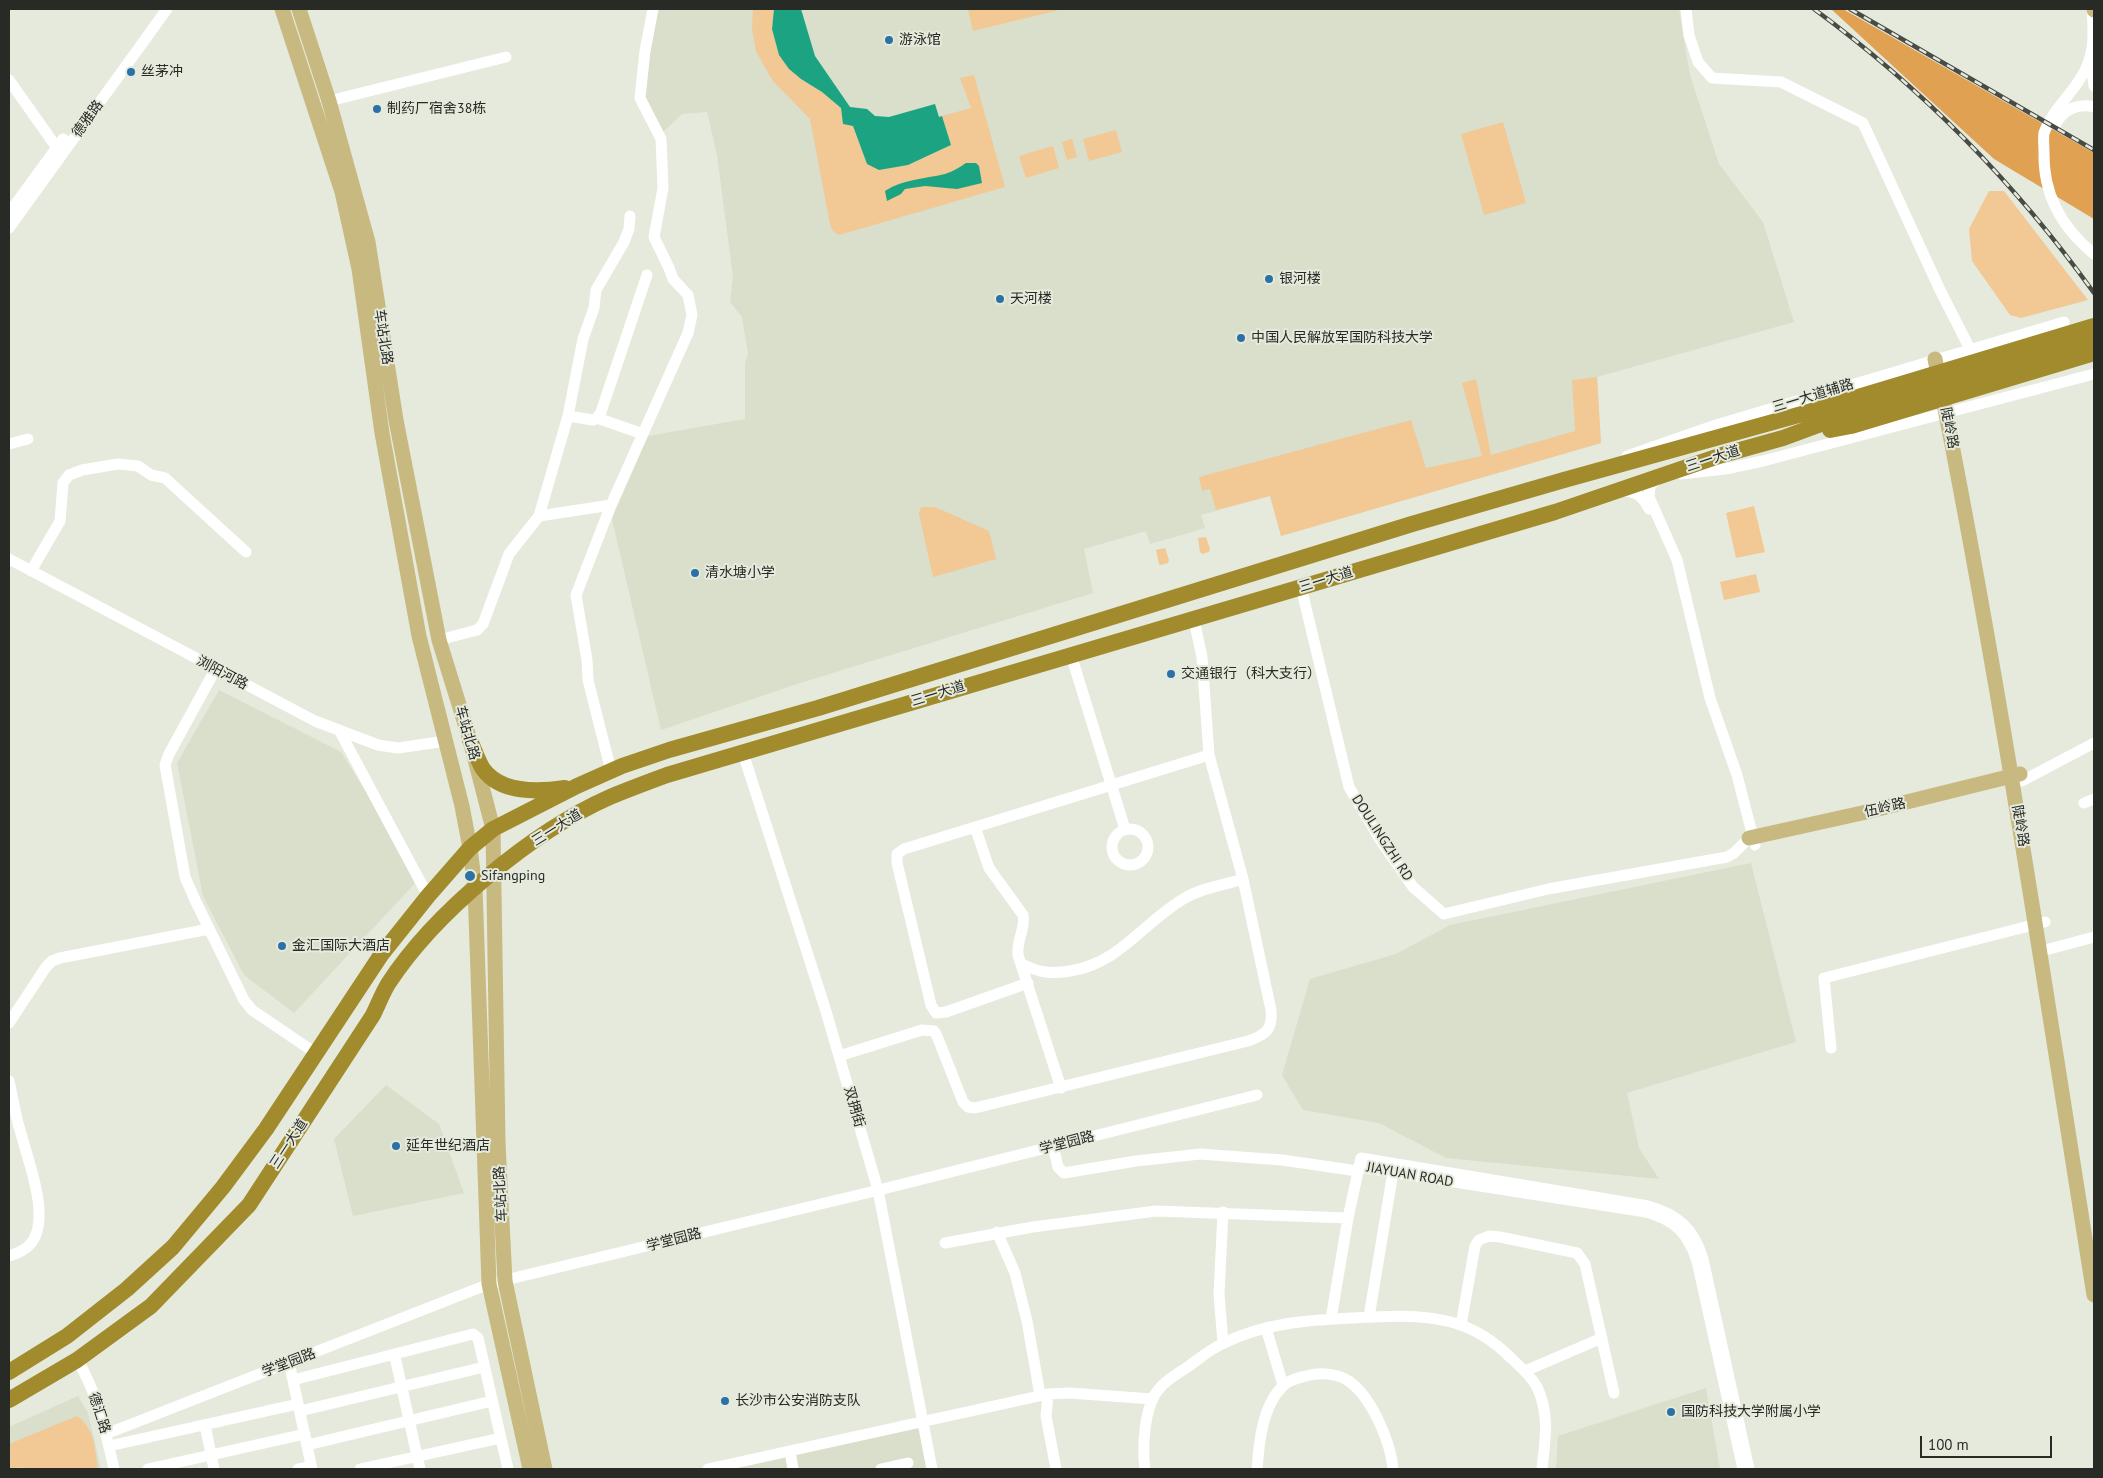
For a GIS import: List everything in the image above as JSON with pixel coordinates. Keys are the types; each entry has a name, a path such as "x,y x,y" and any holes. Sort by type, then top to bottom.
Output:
{"highway":[{"name":"三一大道","path":"9,1372 67,1336 128,1289 173,1247 223,1187 266,1129 381,955 428,896 470,848 492,829 577,786 611,771 669,750 818,708 1412,524 1716,439 2094,326"},
{"name":"三一大道","path":"9,1400 77,1360 151,1306 250,1205 373,1015 388,984 440,921 475,888 528,846 566,820 609,798 667,775 1555,512 1722,455 1783,438 1858,411 2094,341"},
{"path":"1783,438 1852,426 2094,353"},
{"path":"470,740 484,769 496,780 514,789 556,789 577,786"}],"main road":[{"name":"车站北路","path":"282,9 342,192 357,260 382,433 418,636 446,741 470,848 475,888 489,1284 530,1469"},
{"name":"车站北路","path":"299,9 329,101 368,242 396,420 439,640 470,740 492,829 495,872 494,937 498,1142 505,1281 545,1469"},
{"name":"陡岭路","path":"1939,358 2017,779 2094,1295"},
{"name":"伍岭路","path":"1752,841 1862,813 2017,779"},
{"name":"陡岭路","path":"2040,923 2049,948 2094,1235"}],"street":[{"name":"德雅路","path":"9,213 13,202 57,148 159,9"},
{"name":"德雅路","path":"9,228 167,9"},
{"path":"611,771 588,680 587,660 576,595 611,505 688,333 692,315 688,295 673,280 654,237 663,188 660,139 640,98 645,51 653,9"},
{"path":"1686,9 1689,35 1698,62 1712,78 1780,82 1863,123 1936,281 1970,349"},
{"path":"2084,9 2094,86"},
{"path":"2094,9 2094,42 2086,69 2058,108 2048,135 2044,162 2051,201 2056,213 2068,229 2094,254"},
{"path":"329,101 506,56"},
{"path":"9,80 57,148"},
{"path":"2094,106 2083,105 2067,110 2048,135 2049,160 2055,194 2067,218 2094,246"},
{"path":"439,640 477,630 483,624 509,554 539,516 568,416 583,339 594,308 596,290 624,242 629,229 630,216"},
{"path":"568,416 589,420 596,418 601,412 647,275"},
{"name":"三一大道辅路","path":"1564,480 1646,448 1716,425 2064,322"},
{"path":"1752,841 1737,775 1710,698 1677,560 1649,497 1650,486 1660,477 1763,461 2094,374"},
{"path":"596,418 643,434"},
{"path":"9,444 28,439"},
{"path":"31,571 60,520 63,483 69,475 82,470 118,464 138,466 151,474 165,478 246,552"},
{"path":"1617,492 1630,491 1644,499 1673,562 1705,699 1728,761 1752,841"},
{"path":"539,516 611,505"},
{"name":"浏阳河路","path":"9,559 215,670 315,721 378,745 398,748 446,741"},
{"name":"DOULINGZHI RD","path":"1301,587 1349,787 1381,841 1413,886 1444,914 1548,889 1727,857 1752,841"},
{"path":"839,1056 922,1030 934,1031 963,1102 968,1107 982,1107 1248,1042 1258,1038 1270,1026 1272,1021 1271,1010 1243,879 1209,755 1202,657 1194,620"},
{"path":"1071,655 1125,830"},
{"path":"215,670 169,754 165,765 185,877 244,1000 252,1010 317,1054"},
{"path":"339,730 428,896"},
{"path":"2017,779 2094,743"},
{"name":"双拥街","path":"743,753 839,1056 878,1190 921,1421 932,1469"},
{"path":"936,1013 931,1004 897,864 897,854 904,849 1209,755"},
{"path":"975,827 990,868 1024,915 1025,922 1017,950 1061,1088"},
{"path":"1022,964 1037,972 1048,973 1071,971 1096,964 1118,952 1182,899 1197,892 1243,879"},
{"path":"1831,1048 1824,978 2040,923"},
{"path":"9,1023 46,967 52,961 209,929"},
{"path":"2049,948 2094,937"},
{"path":"936,1013 946,1012 1028,983"},
{"path":"929,1030 936,1013"},
{"path":"9,1080 21,1136 31,1166 39,1210 38,1224 33,1241 24,1250 9,1256"},
{"name":"学堂园路","path":"106,1434 489,1284 878,1190 1257,1095"},
{"name":"JIAYUAN ROAD","path":"1053,1146 1058,1167 1064,1173 1136,1161 1200,1154 1282,1160 1359,1169 1393,1168 1648,1206 1664,1210 1680,1220 1695,1238 1704,1259 1749,1469"},
{"path":"1369,1317 1393,1168"},
{"name":"JIAYUAN ROAD","path":"1393,1168 1646,1212 1662,1217 1680,1229 1691,1244 1697,1261 1742,1469"},
{"path":"1331,1319 1348,1218 1359,1169"},
{"path":"945,1242 997,1232 1156,1211 1348,1218"},
{"path":"1223,1212 1220,1294 1223,1343"},
{"path":"997,1232 1016,1273 1044,1394 1046,1416 1056,1469"},
{"path":"1461,1325 1475,1246 1479,1240 1489,1236 1570,1250 1581,1255 1585,1264 1614,1393"},
{"path":"1145,1469 1144,1445 1146,1424 1152,1399 1159,1388 1223,1343 1266,1328 1298,1321 1369,1317 1427,1317 1461,1325 1488,1339 1525,1371 1537,1386 1546,1418 1542,1469"},
{"path":"1266,1328 1283,1385"},
{"path":"293,1380 470,1334 476,1335 508,1469"},
{"path":"1525,1371 1602,1338"},
{"path":"395,1357 420,1469"},
{"name":"德汇路","path":"77,1360 88,1381 106,1434 114,1469"},
{"path":"289,1362 312,1468 298,1469"},
{"path":"109,1446 204,1425 402,1387 484,1367"},
{"path":"1257,1469 1258,1447 1271,1404 1283,1385 1292,1380 1315,1373 1334,1375 1349,1381 1360,1391 1380,1424 1390,1451 1393,1469"},
{"path":"708,1469 1044,1394 1070,1393 1152,1399"},
{"path":"148,1469 211,1455 409,1421 492,1400"},
{"path":"204,1425 214,1469"},
{"path":"360,1469 501,1438"},
{"path":"790,1451 794,1469"},
{"path":"881,1469 908,1463"}],"shaded area":[{"name":"中国人民解放军国防科技大学","path":"655,9 1679,9 1690,75 1719,164 1763,222 1794,322 1597,377 1601,443 1281,536 1270,496 1201,515 1205,528 1150,544 1146,531 1084,549 1093,593 800,683 661,730 612,519 648,436 745,419 745,363 748,354 742,317 730,302 733,277 717,155 707,112 682,114 663,132 644,101"},
{"path":"753,9 774,9 772,29 789,69 841,108 843,124 853,126 867,164 908,165 951,145 942,116 971,108 960,78 974,75 1005,187 839,235 833,231 830,224 810,119 772,80 756,51 752,29"},
{"path":"774,9 801,9 815,56 850,107 867,109 875,116 889,117 935,104 939,117 942,116 951,145 908,165 879,170 867,164 853,126 843,124 841,108 789,69 779,55 772,29"},
{"path":"968,9 1063,9 973,31"},
{"path":"1831,9 1843,9 2094,153 2094,219 1994,159"},
{"path":"1503,122 1526,203 1484,215 1461,134"},
{"path":"1116,130 1122,152 1089,161 1083,139"},
{"path":"1072,139 1077,157 1067,160 1062,142"},
{"path":"1053,146 1059,168 1026,178 1019,156"},
{"path":"966,163 976,163 979,166 982,183 957,189 925,186 905,189 901,194 887,201 885,191 892,187 906,182 945,174"},
{"path":"1989,191 2004,191 2088,300 2021,318 2010,315 1972,261 1969,229"},
{"path":"1597,377 1601,443 1281,536 1270,496 1216,510 1210,489 1202,491 1199,477 1411,420 1426,468 1482,456 1462,383 1476,379 1491,455 1575,431 1572,380"},
{"path":"1754,506 1765,552 1736,558 1726,513"},
{"path":"921,507 935,507 989,531 996,559 933,577 919,514"},
{"path":"1206,537 1210,549 1209,552 1202,554 1198,538"},
{"path":"1165,548 1169,560 1168,563 1161,565 1159,564 1156,550"},
{"path":"1756,574 1760,592 1724,600 1720,582"},
{"path":"219,690 341,752 420,878 294,1013 244,975 203,896 177,763"},
{"path":"1751,863 1796,1042 1627,1093 1639,1148 1659,1179 1446,1158 1379,1123 1303,1110 1282,1075 1310,979 1396,954 1450,925"},
{"path":"386,1085 439,1124 464,1193 353,1216 334,1139"},
{"name":"国防科技大学附属小学","path":"1706,1388 1720,1469 1556,1469 1558,1436"},
{"path":"78,1396 88,1413 101,1469 9,1469 9,1427"},
{"path":"77,1416 91,1433 98,1469 23,1469 23,1467 9,1469 9,1444"},
{"path":"921,1421 932,1469 709,1469"}],"railway":[{"path":"1814,9 1892,71 1965,140 2033,214 2094,293"},
{"path":"1850,9 2094,150"}],"place":[{"name":"游泳馆","path":"889,40"},
{"name":"丝茅冲","path":"131,72"},
{"name":"制药厂宿舍38栋","path":"377,109"},
{"name":"银河楼","path":"1269,279"},
{"name":"天河楼","path":"1000,299"},
{"name":"中国人民解放军国防科技大学","path":"1241,338"},
{"name":"清水塘小学","path":"695,573"},
{"name":"交通银行（科大支行）","path":"1171,674"},
{"name":"Sifangping","path":"470,876"},
{"name":"金汇国际大酒店","path":"282,946"},
{"name":"延年世纪酒店","path":"396,1146"},
{"name":"长沙市公安消防支队","path":"725,1401"},
{"name":"国防科技大学附属小学","path":"1671,1412"}]}
